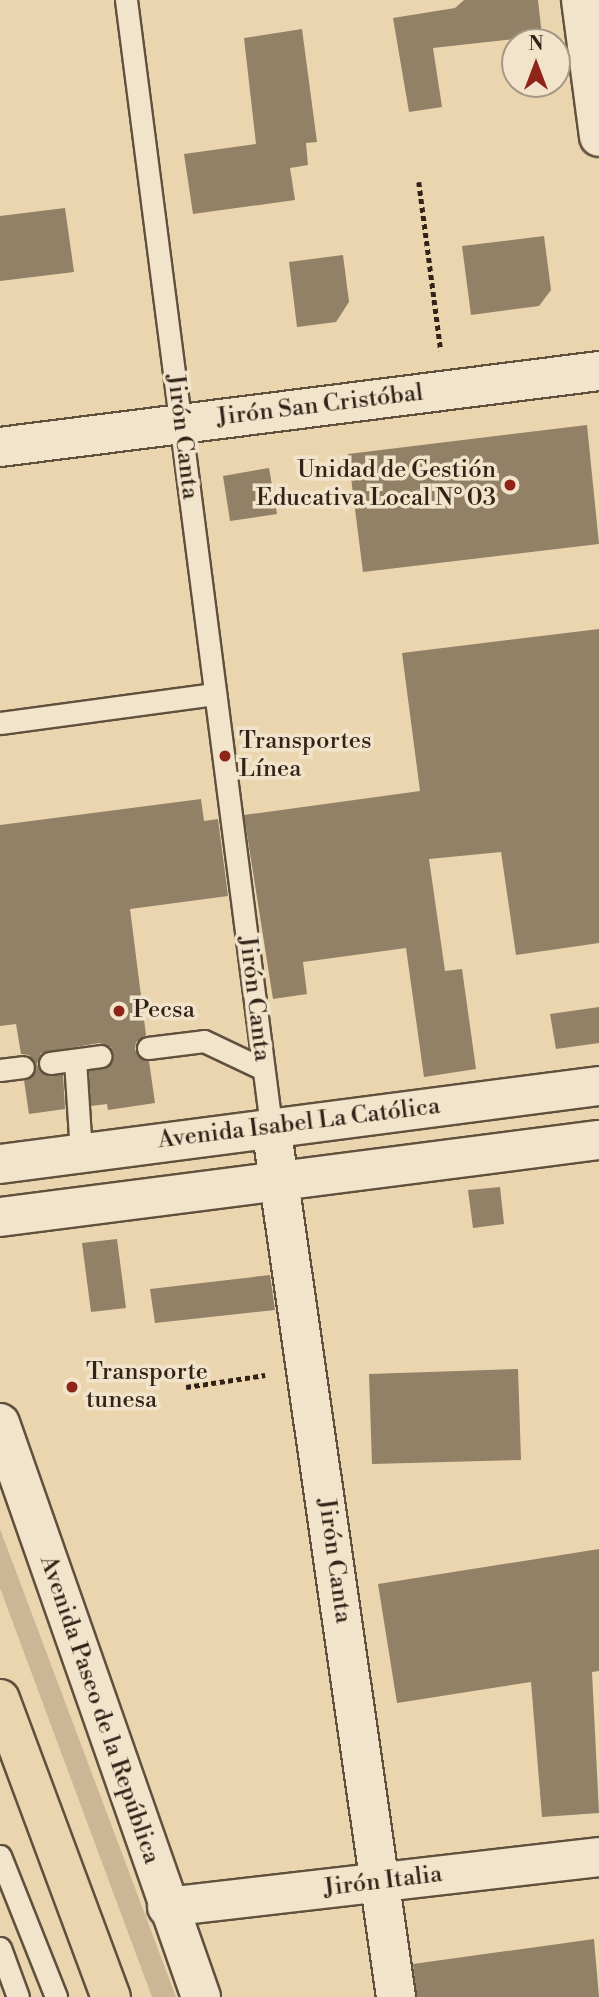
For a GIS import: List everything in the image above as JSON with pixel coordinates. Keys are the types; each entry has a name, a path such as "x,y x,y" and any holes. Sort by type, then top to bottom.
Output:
{"highway":[{"path":"0,1699 111,1997"}],"street":[{"path":"581,0 599,137"},
{"name":"Jirón San Cristóbal","path":"0,447 599,371"},
{"name":"Avenida Isabel La Católica","path":"0,1164 271,1126 599,1086"},
{"name":"Jirón Canta","path":"271,1126 397,1997"},
{"path":"0,1217 599,1140"},
{"name":"Avenida Paseo de la República","path":"0,1423 167,1907 201,1997"},
{"name":"Jirón Italia","path":"167,1907 599,1857"}],"lane":[{"name":"Jirón Canta","path":"125,0 271,1126"},
{"path":"0,723 215,694"},
{"path":"148,1048 204,1041 263,1069"},
{"path":"50,1063 101,1056"},
{"path":"75,1060 81,1152"},
{"path":"0,1070 23,1068"},
{"path":"0,1856 55,1997"},
{"path":"0,1948 18,1997"}],"path":[{"path":"419,182 446,390"},
{"path":"187,1387 306,1369"}],"shaded area":[{"path":"0,1529 176,1997 152,1997 0,1588"}],"building":[{"path":"464,0 538,0 541,28 501,28 501,41 433,48 442,107 409,112 393,18 455,8"},
{"path":"302,29 317,142 306,143 308,165 290,168 295,200 193,214 184,154 256,144 244,38"},
{"path":"65,208 74,272 0,281 0,216"},
{"path":"544,236 551,290 539,306 471,315 462,246"},
{"path":"343,255 349,302 336,322 297,327 289,262"},
{"path":"587,425 599,544 363,572 348,454"},
{"path":"269,468 277,514 230,521 223,476"},
{"path":"599,629 599,943 516,955 501,852 429,859 445,971 462,969 476,1069 424,1077 406,948 303,962 307,994 273,999 244,815 420,791 402,653"},
{"path":"201,799 204,821 218,819 228,896 130,909 146,1035 136,1042 135,1050 149,1061 155,1103 108,1110 107,1104 91,1106 89,1071 108,1067 113,1060 111,1047 99,1043 41,1053 37,1064 40,1072 63,1074 65,1109 29,1114 24,1080 35,1073 36,1065 29,1055 21,1054 16,1024 0,1026 0,825"},
{"path":"599,1007 599,1043 556,1049 550,1014"},
{"path":"500,1187 504,1224 473,1228 468,1190"},
{"path":"117,1239 126,1308 91,1312 82,1243"},
{"path":"270,1275 275,1310 155,1323 150,1289"},
{"path":"518,1369 521,1460 372,1464 369,1374"},
{"path":"599,1549 599,1671 592,1672 599,1813 542,1817 531,1682 397,1703 378,1584"},
{"path":"594,1939 599,1997 417,1997 413,1964"}],"place":[{"name":"Unidad de Gestión Educativa Local N° 03","path":"510,485"},
{"name":"Transportes Línea","path":"225,756"},
{"name":"Pecsa","path":"119,1011"},
{"name":"Transporte tunesa","path":"72,1387"}]}
